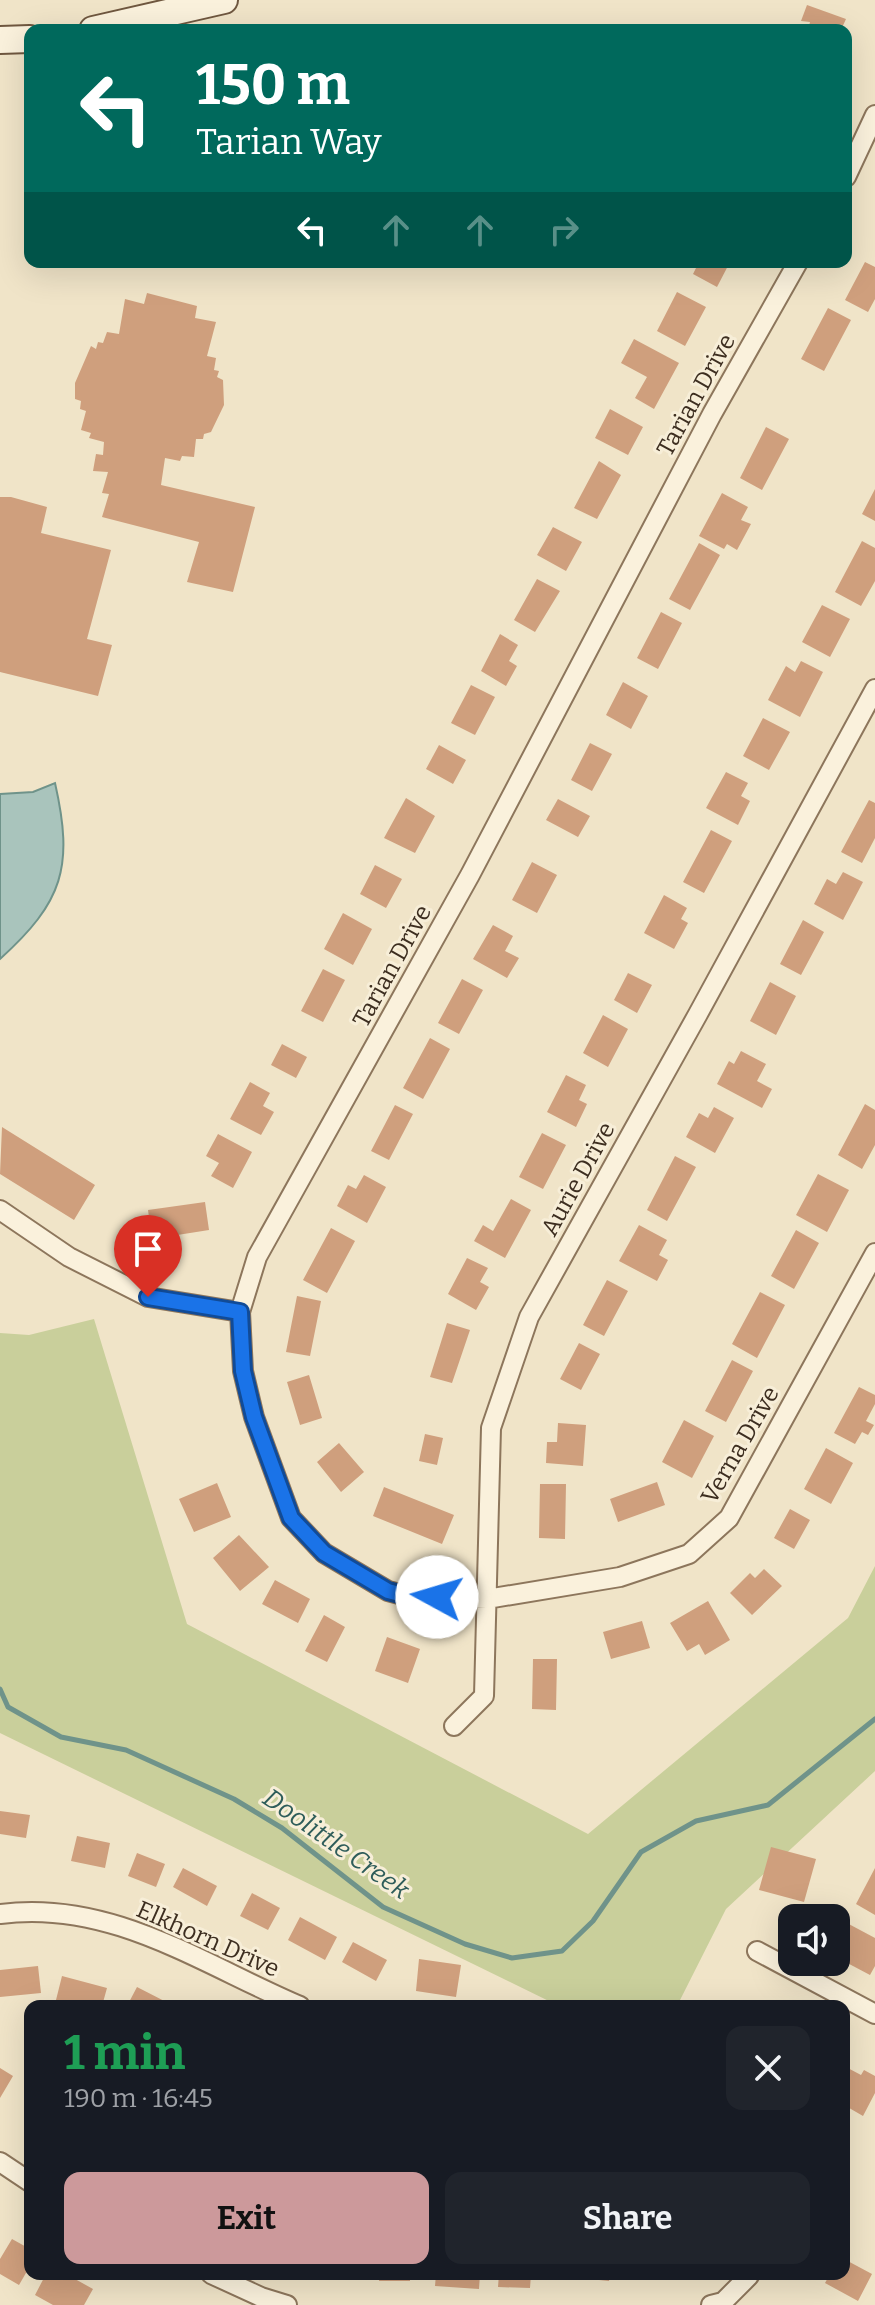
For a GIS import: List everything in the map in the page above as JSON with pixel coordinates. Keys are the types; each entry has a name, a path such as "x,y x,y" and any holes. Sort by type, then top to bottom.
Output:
{"street":[{"path":"119,24 224,0"},
{"path":"0,40 24,39"},
{"path":"852,164 875,115"},
{"name":"Tarian Drive","path":"487,1599 411,1597 388,1591 324,1553 291,1518 254,1417 243,1371 240,1312 257,1257 470,875 704,428 795,268"},
{"name":"Aurie Drive","path":"454,1726 484,1696 491,1428 529,1317 875,689"},
{"path":"0,1210 69,1257 148,1297 240,1312"},
{"name":"Verna Drive","path":"487,1599 620,1577 689,1554 729,1518 875,1253"},
{"name":"Elkhorn Drive","path":"0,1914 20,1911 77,1915 134,1929 288,2000"},
{"path":"757,1951 849,2000"},
{"path":"850,2001 875,2014"},
{"path":"0,2162 24,2178"},
{"path":"224,2280 287,2305"},
{"path":"711,2305 723,2302 745,2280"}],"green space":[{"path":"94,1319 187,1624 588,1834 848,1618 875,1566 875,1771 726,1909 680,2000 547,2000 0,1733 0,1333 29,1335"}],"water":[{"path":"55,783 63,838 63,861 58,881 38,919 0,959 0,794 33,792"}],"building":[{"path":"807,5 846,19 844,24 801,21"},
{"path":"865,262 875,267 875,299 868,312 845,300"},
{"path":"696,268 727,268 717,287 693,274"},
{"path":"677,292 706,307 685,346 657,331"},
{"path":"147,293 197,306 195,318 216,322 207,356 216,358 214,370 219,371 217,377 223,380 224,405 211,432 204,434 203,439 196,439 194,457 182,456 180,461 165,458 161,485 255,507 233,592 187,582 199,542 102,517 109,494 102,493 108,472 93,471 96,454 103,455 104,442 89,438 91,433 81,430 86,411 80,409 81,401 75,399 75,383 91,346 96,349 98,342 103,343 107,332 119,334 125,299 144,304"},
{"path":"828,308 851,320 824,371 801,359"},
{"path":"634,339 679,363 654,409 635,398 647,377 621,363"},
{"path":"610,409 643,427 628,455 595,438"},
{"path":"766,427 789,439 762,490 740,478"},
{"path":"599,461 621,475 597,519 574,508"},
{"path":"875,489 875,521 862,514"},
{"path":"722,493 748,507 741,520 751,524 737,550 727,544 724,549 699,536"},
{"path":"0,497 47,507 41,533 111,550 87,639 112,645 98,696 0,672"},
{"path":"553,527 582,542 566,571 537,555"},
{"path":"862,541 875,548 875,581 861,606 835,592"},
{"path":"699,543 720,555 690,610 669,599"},
{"path":"537,579 560,591 535,632 514,620"},
{"path":"822,605 850,619 830,657 802,642"},
{"path":"661,612 682,623 658,669 637,658"},
{"path":"500,634 518,645 509,661 517,666 506,686 481,671"},
{"path":"801,661 823,672 800,717 768,700 786,666 795,672"},
{"path":"623,682 648,696 631,729 606,715"},
{"path":"471,685 495,697 475,735 451,723"},
{"path":"763,718 790,732 769,770 743,756"},
{"path":"590,743 612,754 592,791 571,780"},
{"path":"439,745 466,760 453,784 426,769"},
{"path":"726,772 748,783 741,796 750,801 738,825 706,808"},
{"path":"406,798 435,816 415,853 384,838"},
{"path":"558,799 590,816 578,837 546,820"},
{"path":"869,800 875,803 875,838 862,863 841,852"},
{"path":"711,830 732,841 704,893 683,882"},
{"path":"532,862 557,875 537,913 512,900"},
{"path":"375,865 402,879 386,908 360,894"},
{"path":"843,872 863,882 843,920 814,904 827,879 836,884"},
{"path":"664,895 687,908 681,919 688,923 674,949 644,933"},
{"path":"343,913 372,929 353,965 324,949"},
{"path":"803,920 824,932 801,975 780,964"},
{"path":"493,925 513,936 505,951 519,958 507,978 473,959"},
{"path":"323,969 345,980 323,1022 301,1011"},
{"path":"628,973 652,985 637,1013 614,1000"},
{"path":"462,979 483,990 459,1034 438,1023"},
{"path":"770,982 796,996 776,1035 750,1021"},
{"path":"603,1015 628,1029 608,1067 583,1053"},
{"path":"430,1038 450,1049 423,1099 403,1088"},
{"path":"282,1044 307,1057 296,1078 271,1065"},
{"path":"741,1051 766,1064 757,1081 772,1089 762,1108 717,1084 729,1061 734,1064"},
{"path":"566,1075 586,1085 579,1100 587,1104 576,1127 547,1112"},
{"path":"250,1082 270,1093 263,1106 274,1112 261,1135 230,1119"},
{"path":"865,1104 875,1110 875,1145 862,1169 838,1155"},
{"path":"395,1105 413,1114 389,1160 371,1151"},
{"path":"714,1107 734,1118 715,1153 686,1137 699,1113 708,1118"},
{"path":"2,1127 95,1185 74,1220 0,1174"},
{"path":"542,1133 566,1145 543,1189 519,1177"},
{"path":"218,1134 252,1152 233,1188 211,1176 219,1163 206,1156"},
{"path":"675,1156 696,1167 667,1221 647,1210"},
{"path":"818,1174 849,1190 827,1232 796,1215"},
{"path":"364,1175 386,1187 367,1223 337,1206 348,1185 356,1189"},
{"path":"511,1199 531,1210 505,1258 474,1241 483,1225 493,1231"},
{"path":"205,1202 209,1230 152,1239 148,1210"},
{"path":"639,1225 667,1240 659,1255 668,1260 657,1281 619,1261"},
{"path":"331,1228 355,1241 327,1293 303,1280"},
{"path":"796,1230 819,1243 794,1289 771,1276"},
{"path":"467,1258 488,1268 480,1282 489,1287 476,1310 448,1294"},
{"path":"607,1280 628,1291 604,1336 583,1325"},
{"path":"760,1292 785,1305 757,1358 732,1344"},
{"path":"297,1296 321,1301 310,1356 286,1352"},
{"path":"447,1323 470,1330 452,1383 430,1377"},
{"path":"579,1343 600,1354 581,1390 560,1379"},
{"path":"732,1360 753,1371 726,1422 705,1411"},
{"path":"309,1375 322,1418 300,1425 287,1382"},
{"path":"859,1387 875,1395 875,1404 866,1421 874,1425 868,1435 862,1432 855,1444 834,1433"},
{"path":"684,1420 714,1436 692,1478 662,1462"},
{"path":"558,1423 586,1425 583,1466 546,1463 547,1442 557,1442"},
{"path":"425,1434 443,1438 437,1465 419,1461"},
{"path":"339,1443 364,1472 341,1492 317,1462"},
{"path":"826,1448 853,1463 831,1504 804,1489"},
{"path":"657,1482 665,1505 618,1522 610,1499"},
{"path":"217,1483 231,1517 194,1532 179,1499"},
{"path":"540,1484 566,1484 565,1539 539,1538"},
{"path":"384,1487 454,1515 442,1544 373,1516"},
{"path":"790,1509 810,1520 794,1549 774,1538"},
{"path":"239,1535 269,1567 240,1591 213,1558"},
{"path":"764,1569 782,1586 752,1615 730,1593 750,1573 755,1578"},
{"path":"275,1580 310,1599 298,1623 262,1604"},
{"path":"708,1601 730,1640 705,1655 699,1644 687,1651 670,1623"},
{"path":"324,1615 345,1627 327,1662 305,1651"},
{"path":"642,1621 650,1648 611,1659 603,1632"},
{"path":"387,1637 420,1649 408,1683 375,1671"},
{"path":"533,1659 557,1659 556,1710 532,1709"},
{"path":"0,1811 30,1815 26,1838 0,1834"},
{"path":"77,1836 110,1843 105,1868 71,1861"},
{"path":"771,1847 816,1859 804,1902 759,1890"},
{"path":"137,1853 165,1864 156,1887 128,1876"},
{"path":"183,1868 217,1886 207,1906 173,1887"},
{"path":"875,1868 875,1915 856,1904"},
{"path":"252,1893 280,1908 268,1930 240,1916"},
{"path":"300,1917 337,1937 325,1960 288,1940"},
{"path":"850,1925 875,1938 875,1966 870,1975 850,1964"},
{"path":"353,1942 387,1960 376,1981 342,1962"},
{"path":"419,1959 461,1965 456,1997 416,1991"},
{"path":"38,1966 41,1993 0,1997 0,1970"},
{"path":"62,1976 107,1988 104,2000 56,2000"},
{"path":"137,1987 162,2000 130,2000"},
{"path":"0,2068 13,2076 0,2098"},
{"path":"850,2069 861,2075 864,2070 875,2076 875,2093 863,2116 850,2108"},
{"path":"12,2239 24,2246 24,2276 19,2285 0,2274 0,2259"},
{"path":"850,2262 872,2274 858,2301 825,2283 827,2280 850,2280"},
{"path":"43,2280 77,2280 93,2289 84,2305 53,2305 35,2295"},
{"path":"436,2280 480,2280 479,2289 435,2286"},
{"path":"499,2280 531,2280 530,2288 498,2287"}],"waterway":[{"name":"Doolittle Creek","path":"0,1689 8,1707 61,1737 126,1750 234,1799 282,1828 383,1907 465,1944 512,1958 562,1951 593,1921 641,1852 696,1821 768,1805 875,1719"}],"route":[{"path":"148,1297 240,1312 243,1371 254,1417 291,1518 324,1553 388,1591 411,1597 437,1597"}]}
